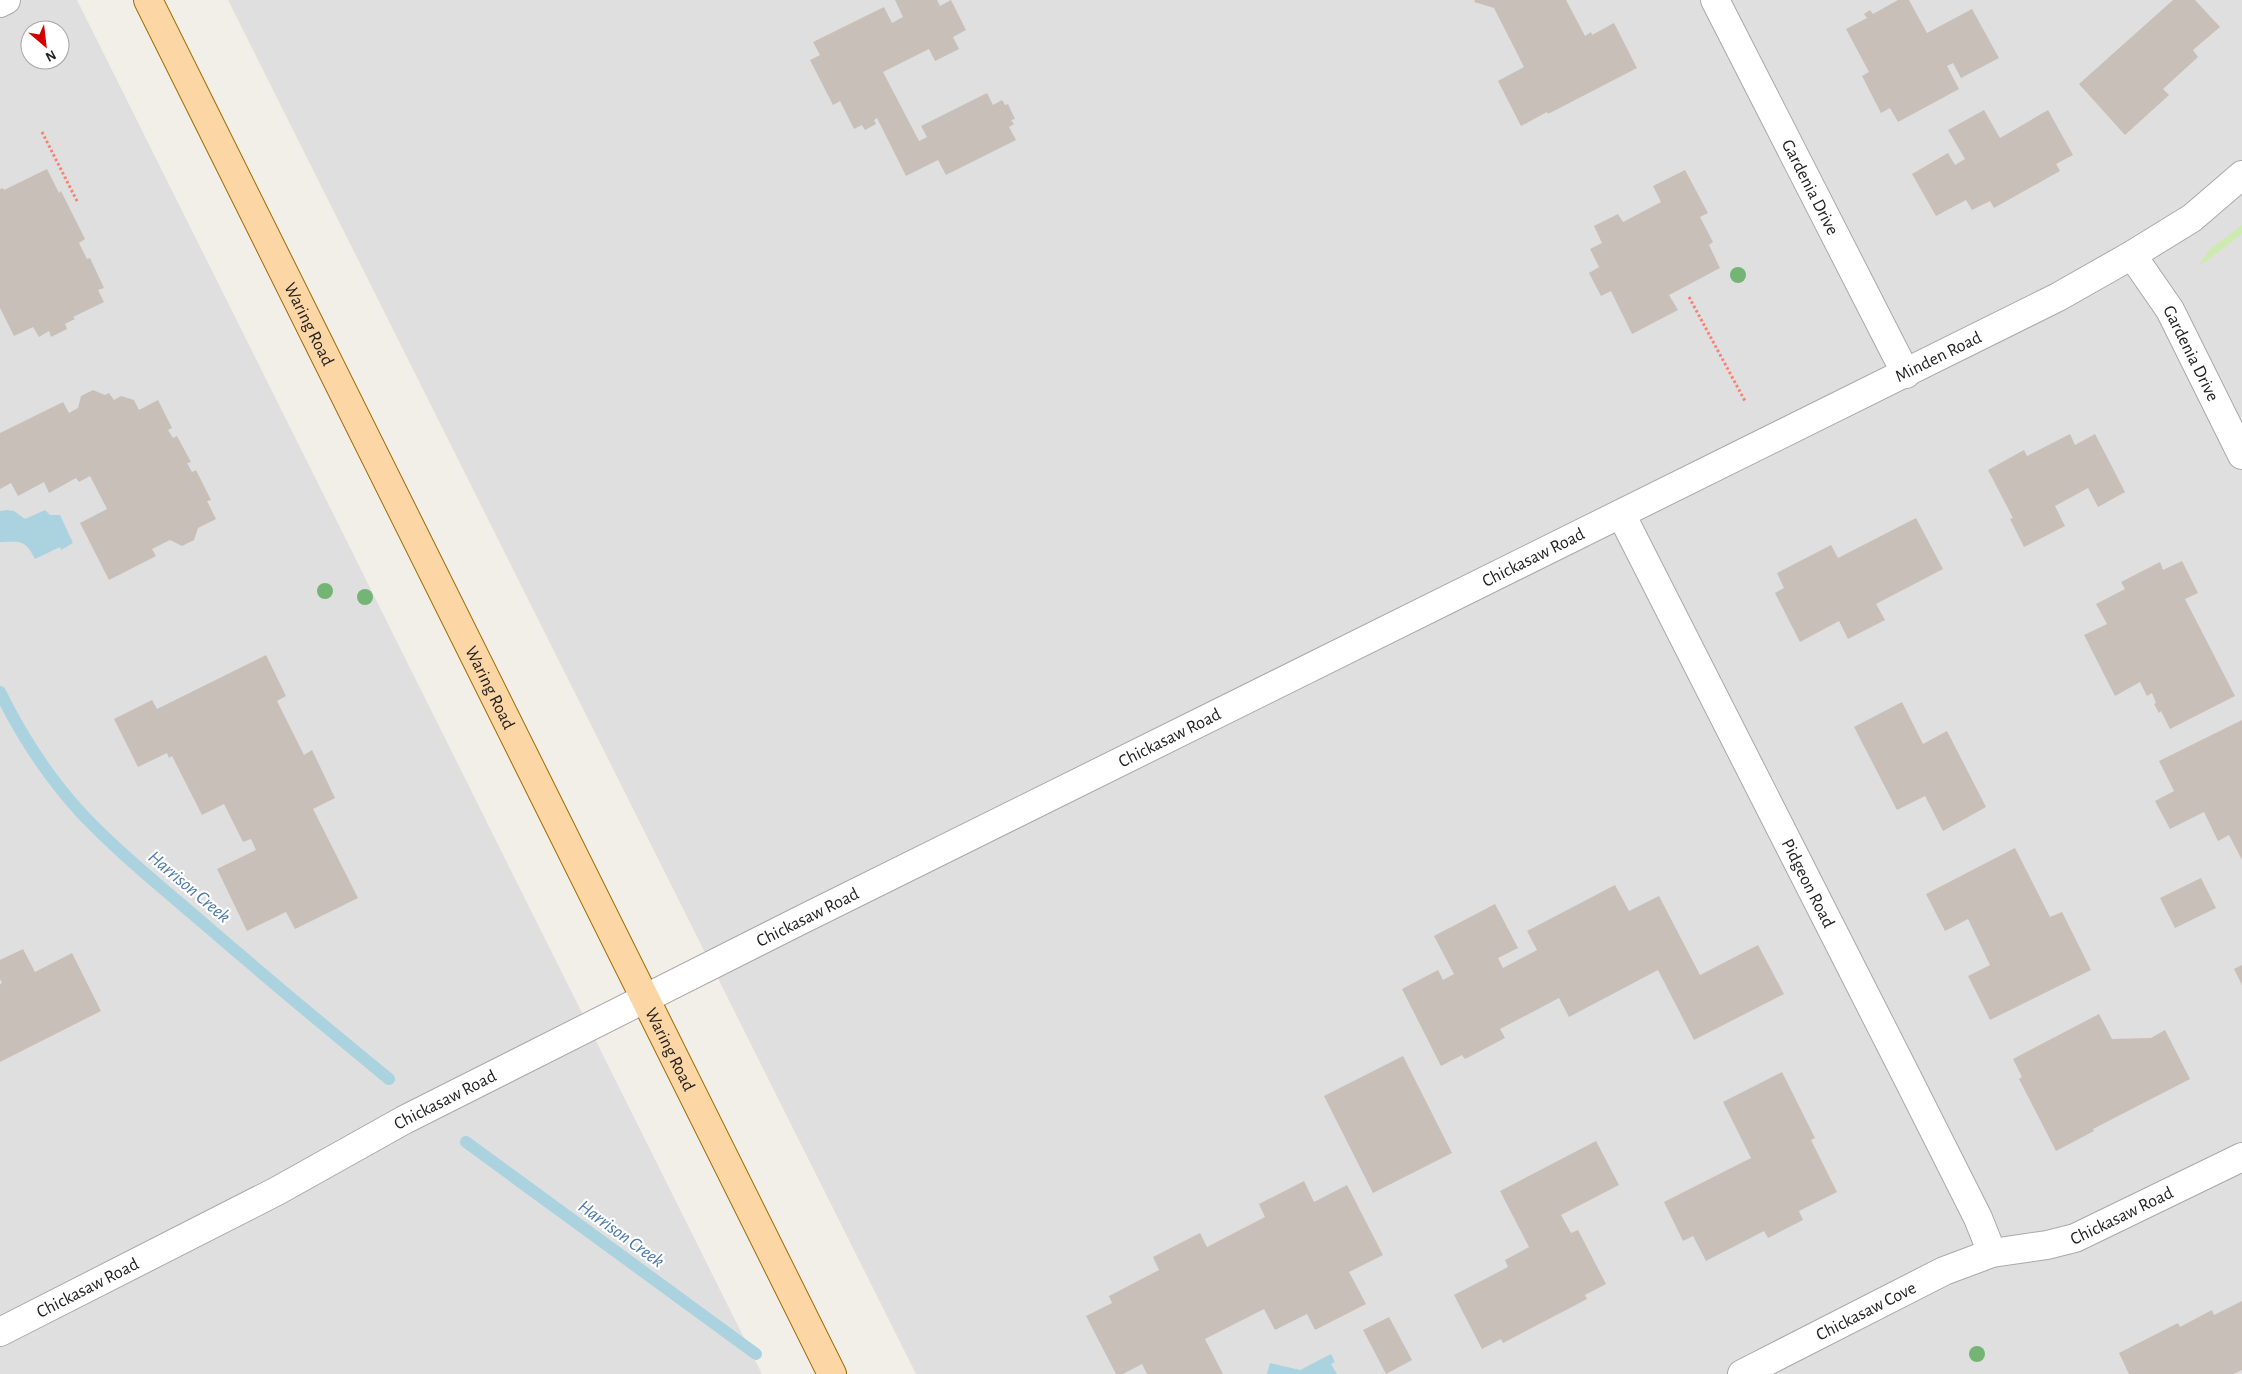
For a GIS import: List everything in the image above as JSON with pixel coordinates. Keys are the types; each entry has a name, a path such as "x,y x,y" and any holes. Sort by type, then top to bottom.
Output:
{"main road":[{"name":"Waring Road","path":"148,0 832,1374"}],"street":[{"path":"0,3 6,0"},
{"name":"Gardenia Drive","path":"1715,0 1906,374"},
{"name":"Minden Road","path":"1621,514 2058,297 2192,218 2242,175"},
{"name":"Gardenia Drive","path":"2132,255 2170,310 2242,455"},
{"name":"Chickasaw Road","path":"0,1332 269,1195 404,1120 1621,514"},
{"name":"Pidgeon Road","path":"1621,514 1922,1106 1978,1218 1992,1253"},
{"name":"Chickasaw Road","path":"1992,1253 2047,1245 2075,1238 2242,1157"},
{"name":"Chickasaw Cove","path":"1742,1374 1944,1271 1992,1253"}],"path":[{"path":"42,132 78,203"},
{"path":"1690,297 1746,401"}],"shaded area":[{"path":"0,0 77,0 762,1374 0,1374"},
{"path":"228,0 2242,0 2242,1374 916,1374"}],"green space":[{"path":"2242,225 2242,234 2201,265 2200,263 2210,249"}],"water":[{"path":"45,510 50,515 60,515 73,543 61,550 60,547 35,559 28,548 21,543 0,542 0,511 14,511 25,519"},
{"path":"1331,1354 1335,1362 1331,1364 1337,1374 1267,1374 1270,1363 1300,1370"}],"building":[{"path":"895,0 937,0 940,6 951,0 966,30 953,37 959,49 935,61 929,49 883,72 919,141 927,137 921,126 987,93 993,105 1002,100 1005,105 1008,104 1015,119 1011,120 1014,124 1009,127 1016,140 946,175 938,160 906,176 877,118 874,120 876,124 865,130 862,125 854,129 840,101 833,105 810,60 820,55 813,42 884,7 892,23 903,17"},
{"path":"1475,0 1566,0 1585,36 1591,32 1592,35 1614,23 1637,68 1521,126 1498,81 1524,67 1494,8 1474,2"},
{"path":"1898,0 1909,0 1927,33 1972,9 1999,58 1961,78 1953,63 1947,66 1959,89 1898,122 1890,108 1881,113 1862,76 1869,72 1846,29 1867,18 1864,14 1870,10 1873,14"},
{"path":"2173,0 2195,0 2220,27 2193,50 2198,57 2163,89 2169,95 2125,135 2079,84"},
{"path":"1984,110 2000,138 2048,110 2073,155 2056,164 2060,171 1994,208 1990,201 1972,210 1966,200 1936,216 1912,174 1948,153 1955,165 1965,159 1948,130"},
{"path":"47,169 59,193 61,191 85,239 79,243 87,259 90,258 104,288 98,290 104,302 73,317 75,319 65,324 67,329 51,337 49,331 39,337 33,327 14,336 0,308 0,189 3,188 4,190"},
{"path":"1685,170 1708,213 1700,217 1713,242 1709,245 1720,268 1669,295 1678,310 1632,334 1611,291 1601,296 1589,273 1599,267 1590,249 1602,243 1594,226 1618,214 1623,222 1661,202 1653,186"},
{"path":"93,390 105,395 109,393 114,400 121,396 134,400 139,410 158,400 172,428 168,430 173,438 177,436 191,462 187,463 192,472 196,470 211,500 207,501 216,519 198,528 194,540 182,546 170,540 152,549 156,556 109,580 80,523 107,509 90,476 79,482 76,478 49,493 44,482 18,496 11,483 0,489 0,433 63,402 69,413 78,408 81,396"},
{"path":"2070,434 2075,445 2095,434 2125,492 2098,507 2088,488 2055,506 2065,526 2024,547 2010,519 2013,518 1988,470 2024,450 2027,456"},
{"path":"1916,518 1943,569 1876,604 1885,620 1848,639 1839,621 1800,642 1775,593 1784,588 1777,573 1831,545 1838,558"},
{"path":"2182,561 2198,593 2185,599 2235,696 2170,729 2161,711 2159,713 2154,704 2156,703 2152,693 2147,696 2140,682 2115,696 2084,635 2107,624 2096,604 2125,589 2121,582 2160,562 2163,570"},
{"path":"266,655 286,696 277,701 304,755 312,750 335,798 313,809 358,898 295,929 286,912 247,931 217,869 256,850 251,839 243,842 224,804 202,815 172,756 169,758 167,753 138,767 114,719 152,700 157,709"},
{"path":"1902,702 1923,744 1947,731 1986,807 1943,831 1925,796 1897,810 1854,727"},
{"path":"2242,720 2242,860 2229,835 2218,841 2204,812 2170,829 2155,801 2174,791 2159,761"},
{"path":"2015,848 2050,917 2062,912 2091,970 1990,1020 1968,976 1990,965 1968,919 1945,931 1926,894"},
{"path":"2201,878 2216,908 2175,928 2160,898"},
{"path":"1615,885 1629,911 1659,896 1700,975 1758,945 1784,994 1694,1040 1658,970 1569,1017 1559,998 1500,1029 1505,1038 1465,1059 1462,1055 1441,1066 1402,989 1438,970 1443,980 1454,974 1434,936 1495,904 1518,948 1498,958 1503,968 1537,950 1527,931"},
{"path":"23,949 35,972 72,953 101,1011 0,1062 0,984 2,983 0,979 0,960"},
{"path":"2242,965 2242,985 2234,969"},
{"path":"2099,1014 2112,1039 2151,1038 2165,1030 2190,1079 2093,1129 2094,1131 2056,1151 2019,1079 2022,1077 2013,1059"},
{"path":"1403,1056 1452,1153 1373,1193 1324,1096"},
{"path":"1782,1072 1815,1138 1811,1140 1837,1192 1799,1211 1803,1220 1768,1238 1764,1231 1706,1261 1693,1236 1683,1241 1664,1202 1751,1158 1723,1102"},
{"path":"1596,1141 1619,1185 1561,1215 1571,1233 1578,1230 1606,1284 1585,1295 1587,1299 1503,1343 1501,1339 1482,1349 1454,1295 1508,1267 1505,1260 1529,1247 1500,1191"},
{"path":"1304,1181 1314,1202 1347,1185 1383,1255 1349,1272 1366,1304 1315,1330 1307,1314 1275,1330 1264,1309 1205,1339 1223,1374 1147,1374 1142,1364 1123,1374 1116,1374 1086,1316 1112,1303 1109,1296 1159,1270 1153,1257 1200,1233 1207,1247 1265,1217 1259,1204"},
{"path":"2242,1301 2242,1370 2233,1374 2129,1374 2119,1353 2178,1323 2180,1327 2212,1310 2214,1315"},
{"path":"1389,1317 1412,1360 1386,1374 1363,1330"}],"waterway":[{"name":"Harrison Creek","path":"0,692 26,740 47,771 82,814 97,829 160,886 389,1079"},
{"name":"Harrison Creek","path":"466,1142 756,1354"}]}
